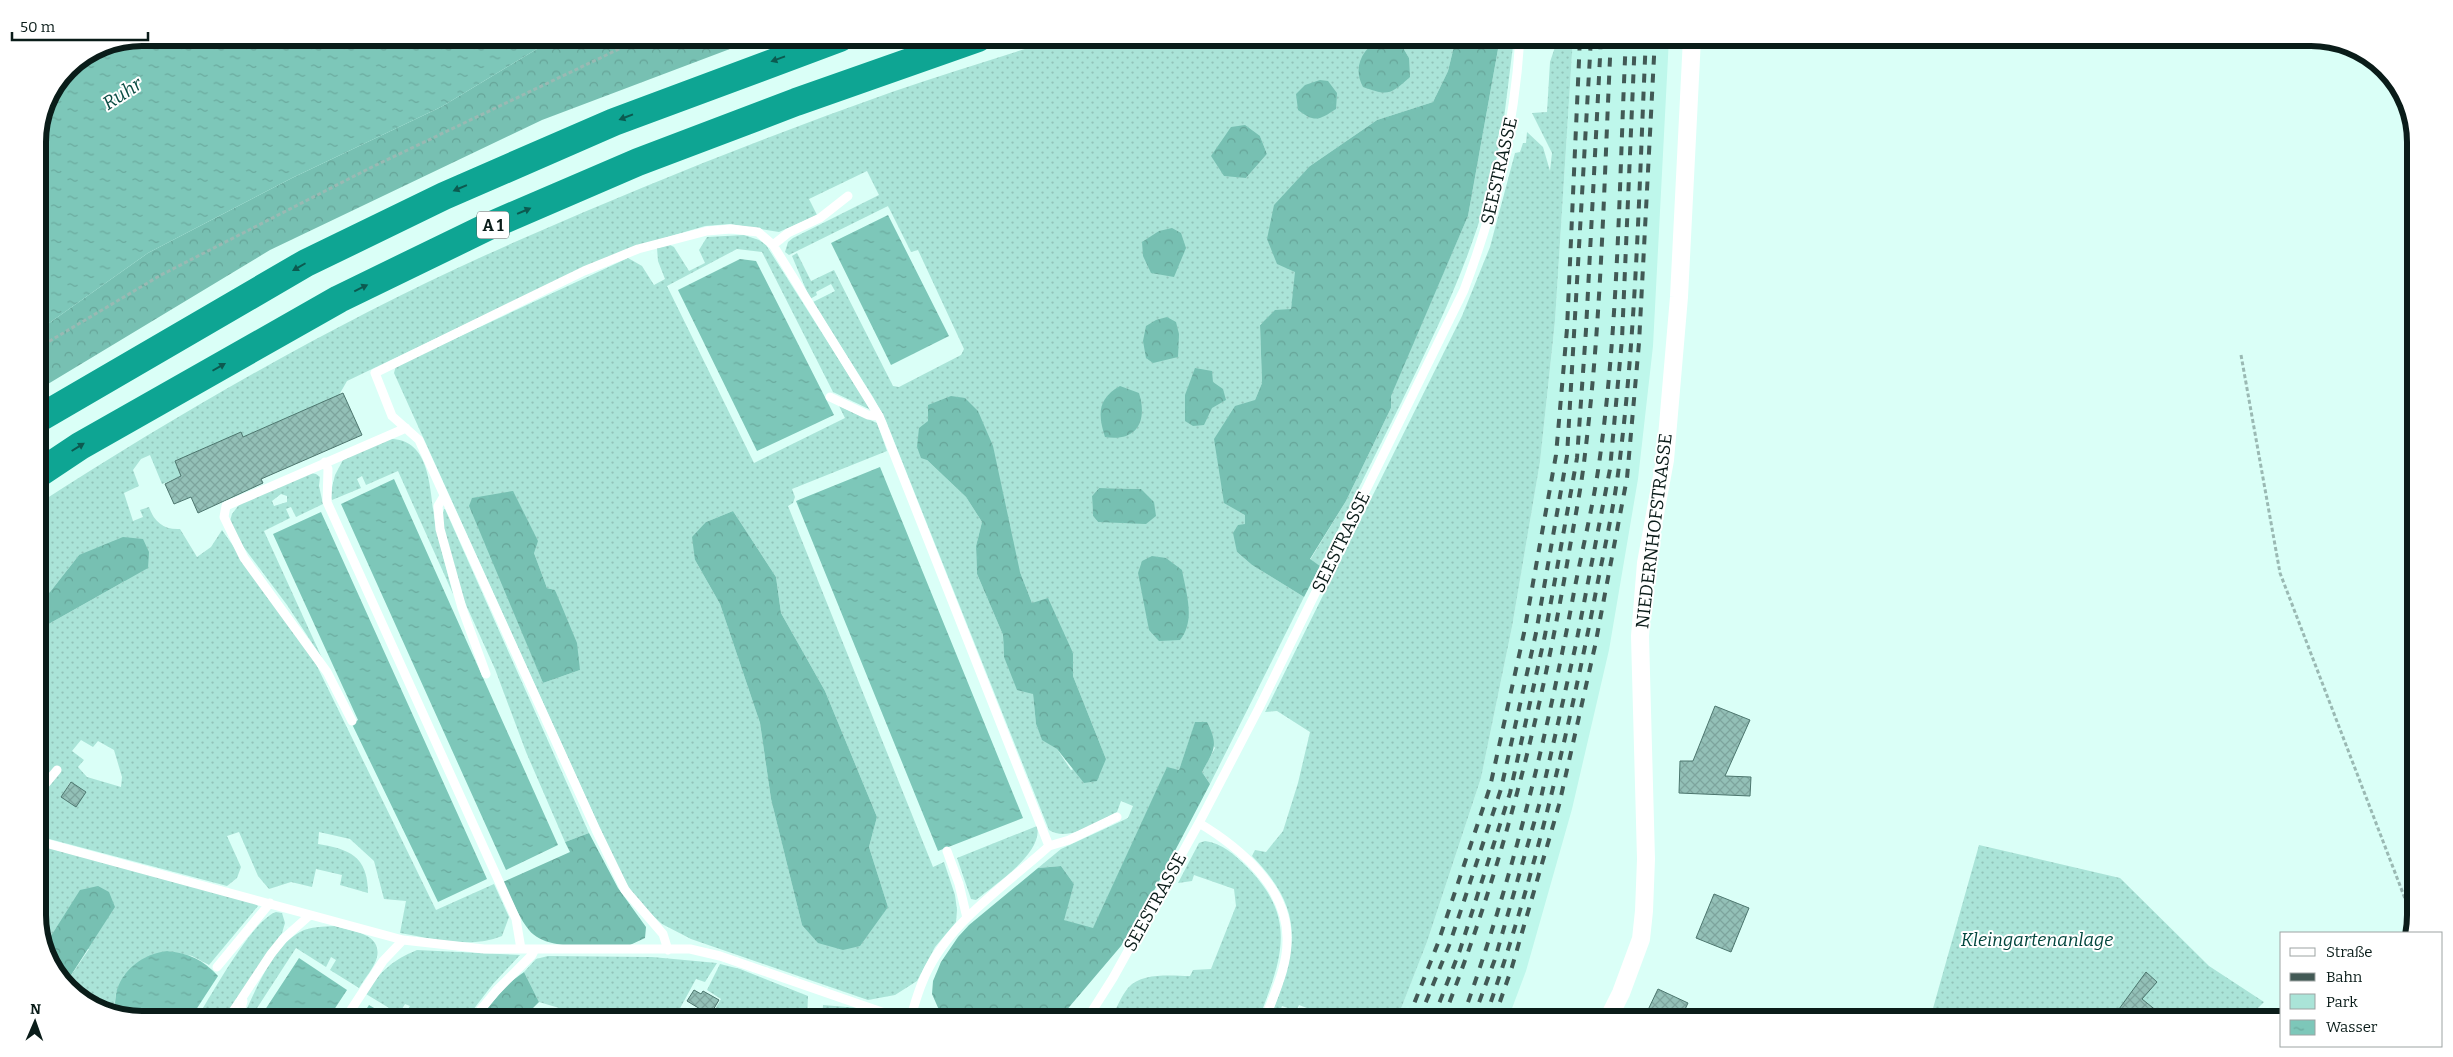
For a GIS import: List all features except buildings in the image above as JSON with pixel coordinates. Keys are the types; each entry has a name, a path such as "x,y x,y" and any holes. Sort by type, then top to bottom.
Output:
{"highway":[{"path":"46,414 306,263 444,196 614,122 818,46"},
{"name":"A 1","path":"46,469 80,446 339,299 487,227 647,159 796,102 955,46"}],"street":[{"name":"NIEDERNHOFSTRASSE","path":"1612,1011 1621,993 1640,939 1644,911 1646,859 1640,636 1646,564 1665,460 1679,297 1692,46"}],"lane":[{"name":"SEESTRASSE","path":"1093,1011 1113,978 1199,823 1259,708 1464,290 1488,224 1502,173 1515,98 1519,46"},
{"path":"773,245 788,233 820,218 848,196"},
{"path":"668,950 663,934 625,890 419,440 392,416 375,373 584,271 638,249 707,230 731,229 758,232 773,245 879,416 1049,846"},
{"path":"830,397 868,415 879,416"},
{"path":"352,721 327,672 244,558 224,517 226,506 406,428"},
{"path":"326,462 328,470 327,502 516,919 521,949"},
{"path":"444,496 438,506 440,529 462,608 486,674"},
{"path":"46,783 57,770"},
{"path":"913,1011 922,982 943,946 967,918 1049,846 1069,840 1117,817"},
{"path":"1199,823 1233,845 1257,869 1282,911 1287,938 1286,952 1283,969 1268,1011"},
{"path":"46,844 402,940 484,950 690,949 720,956 876,1011"},
{"path":"947,851 960,884 967,918"},
{"path":"217,968 270,903"},
{"path":"234,1011 283,939 310,915"},
{"path":"351,1011 383,961 402,940"},
{"path":"480,1011 496,990 532,955 535,949"},
{"path":"240,1011 244,996"}],"path":[{"path":"46,343 179,266 372,167 624,46"},
{"path":"2241,354 2280,573 2407,904"}],"shaded area":[{"path":"1572,46 1669,46 1653,346 1638,479 1609,650 1572,809 1526,971 1511,1011 1400,1011 1427,942 1481,778 1512,627 1540,462 1555,321"}],"green space":[{"path":"542,46 738,46 542,120 270,250 46,385 46,325 148,253 292,178 441,107"},
{"path":"1034,46 1372,46 1409,58 1402,46 1454,46 1448,71 1433,102 1377,120 1310,166 1291,309 1260,324 1262,383 1255,400 1245,524 1237,552 1252,565 1304,597 1210,784 1202,772 1215,748 1195,723 1179,770 1167,768 1093,929 1063,920 1074,884 1061,866 1038,868 1061,849 1128,818 1133,806 1121,801 1117,812 1074,832 1065,834 1049,830 886,421 813,302 835,291 831,284 816,292 817,295 810,299 792,256 797,253 811,281 834,270 893,386 899,387 961,355 964,349 918,250 911,252 888,206 789,255 785,252 788,242 793,238 879,195 867,171 809,199 817,215 779,232 730,224 705,226 637,246 581,269 347,381 339,395 243,437 241,433 175,461 181,476 165,483 162,484 150,455 141,459 133,470 139,486 124,493 133,521 143,517 140,510 149,507 160,524 169,528 180,529 197,557 211,547 222,530 316,664 436,910 494,884 509,917 502,936 477,942 452,942 400,933 406,901 384,899 374,861 350,839 319,832 318,844 339,849 355,856 365,870 368,893 340,885 342,875 316,869 312,887 291,882 269,889 258,876 239,832 227,836 241,867 237,878 227,886 46,838 46,789 60,771 46,782 46,625 125,581 79,555 46,595 46,499 155,431 275,361 336,328 461,267 615,199 707,162 934,78","holes":["1260,136 1267,154 1246,178","928,422 1020,572 1032,603 1073,653 1073,676 1106,759 1071,770 1057,749 1042,739 1036,724 1033,694 1004,657 1003,635 977,574 976,546 982,522 966,497 927,460","1099,488 1141,489 1115,521 1098,522 1093,516 1092,496","81,740 93,747 98,741 114,750 122,777 121,787 87,777 78,767 84,760 72,751","70,782 86,792 76,807 61,797"]},
{"path":"1402,46 1409,58 1410,77 1398,87 1384,93 1363,87 1360,80 1359,65 1369,47"},
{"path":"1454,46 1499,46 1468,216 1391,396 1391,408 1346,501 1310,559 1320,566 1304,597 1252,565 1237,552 1233,533 1238,525 1245,524 1245,515 1224,503 1214,439 1235,406 1255,400 1262,383 1260,325 1275,310 1291,309 1295,272 1277,264 1267,239 1274,205 1310,166 1377,120 1433,102 1448,71"},
{"path":"1499,46 1513,46 1503,126 1501,126 1496,144 1499,146 1482,214 1471,246 1431,340 1320,566 1310,560 1346,501 1391,408 1390,396 1468,216"},
{"path":"1555,46 1572,46 1555,321 1540,462 1512,627 1481,778 1427,942 1400,1011 1314,1011 1299,1005 1296,1011 1282,1006 1280,1011 1273,1011 1286,973 1292,934 1289,915 1282,897 1270,877 1252,856 1255,850 1266,852 1283,831 1298,783 1310,732 1277,711 1265,712 1462,316 1490,247 1515,153 1520,152 1523,143 1526,143 1527,132 1543,147 1550,171 1552,153 1532,113 1547,112 1550,62"},
{"path":"1320,80 1328,81 1337,93 1336,109 1317,119 1309,117 1298,110 1296,94 1305,85"},
{"path":"1245,125 1260,136 1267,154 1246,178 1224,176 1211,156 1231,127"},
{"path":"1172,228 1181,233 1186,248 1174,277 1151,273 1143,256 1142,242 1159,231"},
{"path":"744,235 759,240 766,245 871,410 833,392 762,252 737,249 667,286 754,463 845,418 839,406 877,423 887,451 792,489 795,497 793,503 788,506 933,867 944,862 955,895 956,922 935,947 917,981 895,995 868,1000 691,939 662,924 639,903 621,875 394,373 396,366 628,258 642,266 654,285 665,279 658,261 657,248 670,245 674,247 689,271 705,263 699,250 707,237","holes":["733,511 776,577 781,613 825,691 877,817 869,847 888,907 802,925 771,799 760,723 720,604 695,560 706,522","534,553 547,588 555,590 580,670 543,683 520,626"]},
{"path":"1167,317 1176,322 1179,334 1178,357 1153,363 1146,358 1143,341 1146,326 1156,320"},
{"path":"1195,368 1212,371 1213,382 1223,389 1226,400 1212,408 1204,425 1193,426 1185,421 1185,395"},
{"path":"1120,386 1139,393 1142,413 1140,421 1132,433 1116,438 1105,437 1101,422 1101,408 1107,396"},
{"path":"951,396 965,398 978,411 993,446 1020,572 1032,603 1048,598 1073,653 1073,676 1106,759 1097,781 1084,783 1057,749 1042,740 1036,724 1033,694 1017,690 1004,657 1003,635 977,574 976,546 982,522 966,497 927,460 921,458 917,447 919,428 928,421 928,405"},
{"path":"388,439 403,441 414,448 422,458 427,471 436,527 453,594 398,471 366,485 362,476 357,479 361,488 332,500 330,496 335,475 344,458"},
{"path":"310,473 320,477 319,486 323,504 296,517 291,507 286,509 290,518 264,531 322,658 287,605 242,545 230,521 232,514 241,502","holes":["281,494 287,496 287,502 274,506 272,501"]},
{"path":"1099,488 1141,489 1154,502 1156,516 1146,524 1098,522 1093,516 1092,496"},
{"path":"513,491 538,541 534,553 547,588 555,590 577,643 580,670 543,683 469,506 472,498"},
{"path":"444,509 589,833 565,842 526,752 495,669 462,596 444,530 442,518"},
{"path":"733,511 776,577 781,613 825,691 877,817 869,847 888,907 860,946 843,950 818,943 802,925 771,799 760,723 720,604 695,560 692,537 706,522"},
{"path":"123,537 143,539 149,552 148,568 46,625 46,595 79,555"},
{"path":"1152,556 1166,558 1182,570 1189,615 1188,624 1180,640 1159,641 1149,630 1138,573 1142,561"},
{"path":"1195,722 1207,722 1213,737 1214,748 1202,772 1210,784 1156,887 1121,946 1066,1011 939,1011 932,994 933,981 941,962 958,937 969,925 1038,868 1061,866 1074,884 1064,920 1093,928 1167,767 1179,770"},
{"path":"1037,826 1037,836 1033,847 1026,857 1016,868 976,900 971,899 957,858"},
{"path":"589,833 618,888 646,927 645,938 630,945 562,945 537,937 521,919 503,882 570,852 565,842"},
{"path":"1211,842 1233,854 1263,886 1274,904 1281,940 1279,958 1262,1011 1115,1011 1125,991 1141,979 1157,976 1190,976 1193,970 1211,969 1236,906 1234,889 1194,875 1192,881 1178,883 1199,843"},
{"name":"Kleingartenanlage","path":"1979,845 2120,878 2209,966 2264,1002 2255,1011 1932,1011"},
{"path":"46,847 255,903 258,906 209,965 192,956 167,951 124,975 116,993 114,1007 94,998 70,978 89,949 51,945 46,921"},
{"path":"98,886 109,892 115,907 70,977 56,957 49,939 80,890"},
{"path":"276,912 282,913 285,923 282,933 229,1011 201,1011 244,943 266,918"},
{"path":"335,926 357,932 364,934 375,943 377,957 359,988 330,970 336,960 331,957 326,967 296,948 255,1011 246,1011 265,971 281,948 300,932 317,927"},
{"path":"417,950 520,955 493,984 472,1011 407,1011 410,1006 405,1004 401,1011 394,1011 366,994 376,979 401,958"},
{"path":"548,956 652,957 717,963 705,982 696,979 679,1011 569,1011 539,1002 524,972 536,959"},
{"path":"720,964 740,969 808,996 807,1011 714,1011 721,999 707,990"},
{"path":"524,972 539,1002 530,1011 485,1011 509,983"},
{"path":"823,1005 858,1008 862,1011 823,1011"}],"water":[{"name":"Ruhr","path":"143,46 542,46 441,107 292,178 148,253 46,325 46,136 48,124 56,100 66,84 79,70 94,59 112,51"},
{"path":"888,215 949,336 891,365 831,243"},
{"path":"740,259 756,261 834,415 757,451 678,290"},
{"path":"880,467 1023,818 938,851 796,501"},
{"path":"394,479 558,845 506,870 341,504"},
{"path":"321,512 487,879 438,902 352,724 358,720 273,534"},
{"path":"167,951 195,958 218,976 195,1011 136,1011 115,1007 119,985 128,971 142,960"},
{"path":"299,958 347,990 333,1011 264,1011"},
{"path":"369,1005 379,1011 365,1011"}],"railway":[{"path":"1411,1011 1438,943 1490,787 1524,633 1556,455 1567,329 1580,46"},
{"path":"1422,1011 1450,943 1501,789 1536,633 1567,456 1591,46"},
{"path":"1436,1011 1460,950 1510,793 1545,635 1577,458 1586,330 1601,46"},
{"path":"1446,1011 1483,908 1517,794 1544,680 1579,495 1591,402 1595,350 1602,246 1611,46"},
{"path":"1465,1011 1497,914 1527,808 1552,700 1597,480 1611,358 1626,46"},
{"path":"1476,1011 1495,959 1540,802 1576,644 1610,469 1622,339 1635,46"},
{"path":"1488,1011 1518,918 1559,764 1616,491 1633,311 1646,46"},
{"path":"1497,1011 1512,967 1559,805 1595,646 1627,478 1639,343 1655,46"}]}
